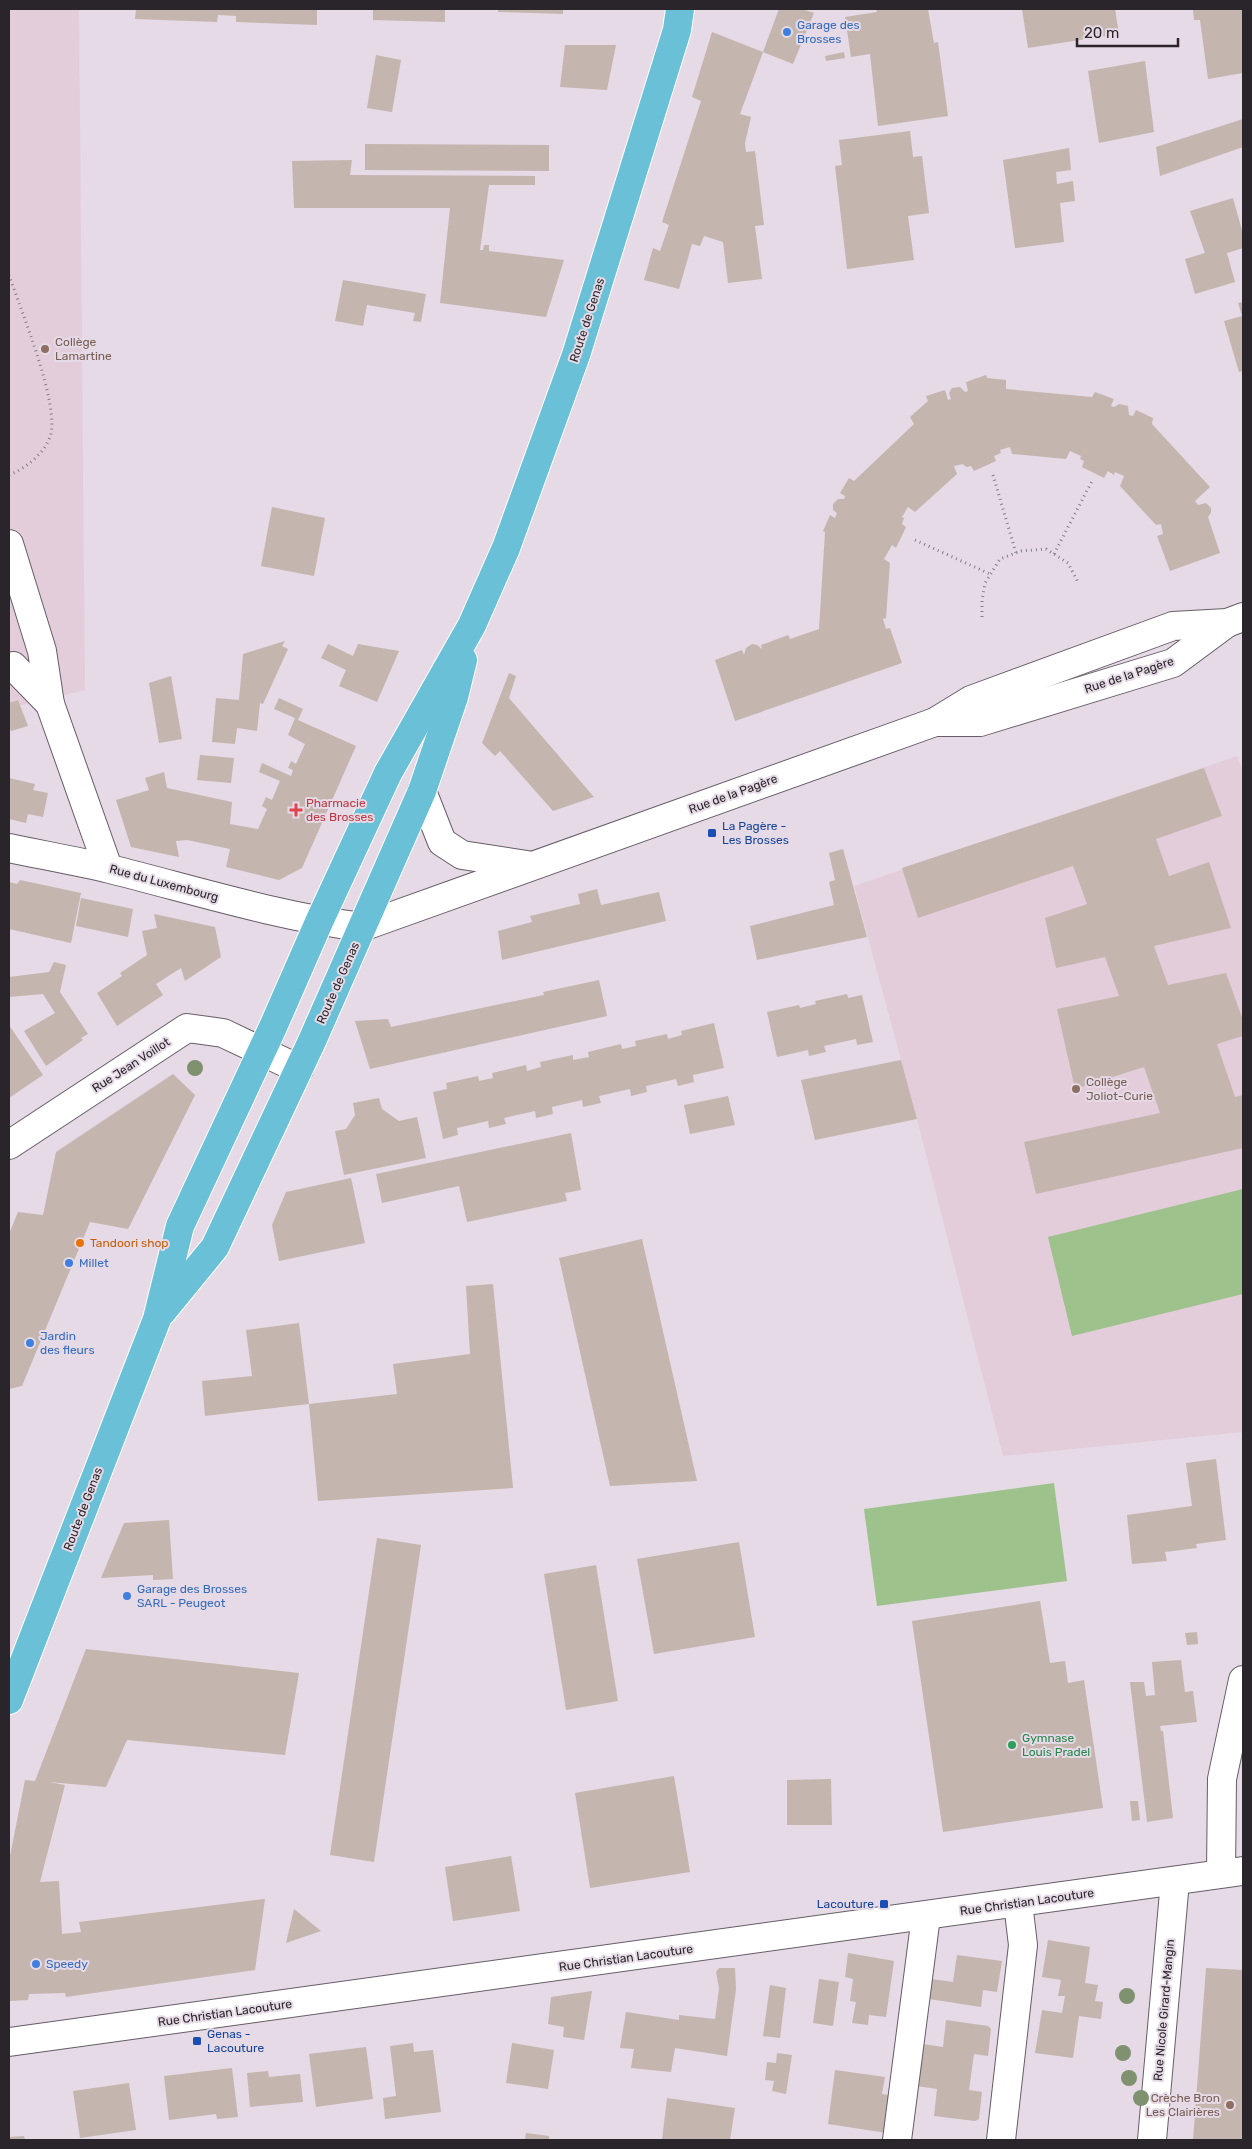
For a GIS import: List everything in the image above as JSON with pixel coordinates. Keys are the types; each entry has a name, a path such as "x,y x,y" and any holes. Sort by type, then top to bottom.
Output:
{"main road":[{"name":"Route de Genas","path":"9,1700 156,1319 180,1226 388,773 472,625 506,548 576,355 677,30 680,9"},
{"name":"Route de Genas","path":"156,1319 215,1247 299,1070 422,790 454,697 472,625"}],"street":[{"path":"9,544 42,651 50,704 108,868"},
{"name":"Rue de la Pagère","path":"319,922 362,927 935,722 980,722 1173,663 1235,620"},
{"path":"9,667 13,666 50,704"},
{"name":"Rue de la Pagère","path":"422,790 442,842 462,855 531,866"},
{"name":"Rue du Luxembourg","path":"9,848 108,868 319,922"},
{"name":"Rue Jean Voillot","path":"9,1145 186,1028 224,1033 299,1070"},
{"path":"1232,1872 1222,1779 1243,1680"},
{"name":"Rue Christian Lacouture","path":"9,2042 1232,1872"},
{"name":"Rue Nicole Girard-Mangin","path":"1152,2140 1175,1881"},
{"path":"1001,2140 1023,1945 1018,1903"},
{"path":"897,2140 926,1916"}],"path":[{"path":"9,275 47,387 51,410 50,436 43,450 23,469 9,475"},
{"path":"993,476 1016,553"},
{"path":"1054,554 1092,481"},
{"path":"914,540 990,574"},
{"path":"982,617 985,584 990,574 1000,559 1016,553 1046,549 1068,563 1079,584"}],"shaded area":[{"name":"Collège Lamartine","path":"9,9 79,9 85,690 9,708"},
{"name":"Collège Joliot-Curie","path":"1237,756 1243,771 1243,1432 1003,1456 917,1119 854,886"}],"green space":[{"path":"1243,1189 1243,1294 1072,1336 1048,1237"},
{"path":"1054,1483 1067,1581 877,1606 864,1509"}],"building":[{"path":"136,9 317,9 317,25 236,22 236,16 218,15 217,22 135,19"},
{"path":"373,9 445,9 445,22 373,20"},
{"path":"498,9 563,9 563,14 498,12"},
{"path":"779,9 802,9 814,13 793,64 763,52"},
{"path":"876,9 928,9 934,43 938,42 948,116 878,126 870,54 851,57 845,17 877,12"},
{"path":"1022,9 1115,9 1119,34 1028,48"},
{"path":"1193,9 1243,9 1243,73 1208,79 1200,20 1194,20"},
{"path":"712,32 763,52 740,114 751,117 745,143 746,152 755,151 764,225 755,226 762,279 728,283 723,242 704,236 700,246 692,244 679,289 644,280 653,248 660,251 669,225 662,222 701,101 692,97"},
{"path":"565,45 616,45 607,90 560,87"},
{"path":"844,52 845,58 826,61 825,56"},
{"path":"376,55 401,60 392,112 367,108"},
{"path":"1145,61 1154,132 1099,143 1088,71"},
{"path":"1243,119 1243,147 1160,176 1156,147"},
{"path":"910,131 913,157 922,156 929,213 908,216 914,260 847,269 835,166 842,165 839,140"},
{"path":"365,144 549,145 549,171 365,170"},
{"path":"1069,148 1071,170 1056,172 1057,184 1073,181 1075,201 1060,203 1064,242 1015,248 1003,160"},
{"path":"352,160 350,175 535,176 535,185 489,185 480,250 483,250 484,245 489,245 489,251 564,260 546,317 440,303 450,208 294,208 292,161"},
{"path":"1233,198 1243,234 1243,248 1227,253 1235,282 1195,294 1185,259 1205,253 1190,211"},
{"path":"343,280 426,294 421,322 413,321 415,313 367,305 363,326 335,321"},
{"path":"1243,302 1243,371 1239,372 1224,321 1242,316 1238,303"},
{"path":"986,375 987,378 1006,380 1006,389 1092,397 1095,392 1114,399 1111,406 1114,407 1119,404 1128,406 1129,415 1133,416 1136,410 1153,418 1152,424 1210,487 1195,501 1198,505 1206,503 1211,508 1211,513 1208,517 1220,553 1170,571 1157,536 1163,534 1161,524 1156,525 1120,486 1124,476 1115,472 1114,475 1108,471 1104,478 1082,467 1084,461 1080,459 1081,456 1070,451 1066,459 1012,454 1010,447 1000,450 1001,453 994,456 996,461 974,471 971,466 966,467 963,464 954,466 957,474 915,512 908,507 902,517 904,518 902,524 906,527 896,548 892,545 884,559 890,563 886,618 883,619 886,629 890,628 902,663 735,721 715,660 742,650 744,655 746,648 752,644 762,649 761,645 788,635 790,639 819,629 825,532 823,531 830,515 835,518 837,513 833,510 833,504 838,499 844,499 845,496 840,493 849,478 854,481 914,424 910,417 928,401 926,396 945,390 948,400 951,399 949,393 952,388 960,387 965,392 968,391 966,382"},
{"path":"272,507 325,518 314,576 261,566"},
{"path":"285,641 282,646 288,649 263,704 260,703 257,731 237,728 235,744 212,742 216,698 239,700 243,654"},
{"path":"328,644 353,656 358,644 399,651 377,702 339,686 346,670 321,658"},
{"path":"509,673 516,676 509,698 594,797 553,811 500,751 495,756 482,743"},
{"path":"171,676 182,739 159,743 149,683"},
{"path":"279,698 303,709 298,720 356,746 302,868 279,880 226,867 230,849 187,840 176,841 179,857 131,847 116,800 149,790 145,778 164,772 167,788 232,802 230,824 258,829 267,809 262,806 266,797 272,800 280,781 259,772 262,763 291,776 293,770 288,768 291,761 296,764 305,744 288,735 295,718 274,709"},
{"path":"18,700 28,726 11,731 9,725 9,703"},
{"path":"200,755 234,758 231,783 197,780"},
{"path":"1204,768 1222,816 1156,839 1169,876 1209,862 1231,928 1154,946 1168,985 1226,973 1243,1020 1243,1036 1217,1044 1235,1097 1243,1095 1243,1148 1036,1194 1024,1142 1160,1113 1144,1067 1075,1089 1057,1009 1119,996 1105,957 1056,968 1045,918 1087,904 1073,866 918,918 902,868"},
{"path":"9,778 35,784 33,790 48,793 43,817 28,814 26,823 9,819"},
{"path":"843,849 867,937 757,960 750,926 834,905 829,882 835,880 829,853"},
{"path":"20,880 81,893 71,943 9,929 9,882 17,884"},
{"path":"597,889 601,905 659,892 666,921 502,960 498,931 532,922 530,916 580,904 578,894"},
{"path":"81,898 133,909 128,937 76,926"},
{"path":"154,914 215,927 221,957 185,981 181,968 156,984 163,995 117,1026 97,993 122,976 120,973 147,955 142,931 157,928"},
{"path":"54,962 66,965 60,992 88,1034 81,1038 83,1040 46,1066 24,1031 55,1013 43,994 9,997 9,977 49,972"},
{"path":"599,980 607,1016 370,1069 355,1021 388,1019 391,1027 544,995 543,992"},
{"path":"847,994 848,998 862,995 873,1042 857,1045 856,1039 824,1046 826,1052 809,1056 808,1050 777,1057 767,1012 799,1005 800,1008 816,1004 815,1001"},
{"path":"714,1023 724,1068 693,1075 694,1082 678,1086 676,1079 646,1086 647,1092 631,1096 630,1089 599,1096 601,1103 583,1107 582,1100 552,1107 553,1114 536,1118 535,1111 504,1118 506,1124 489,1128 488,1121 457,1128 458,1135 443,1139 433,1092 447,1089 446,1083 478,1076 479,1081 493,1078 492,1073 526,1065 527,1071 541,1067 540,1062 573,1055 573,1060 589,1057 588,1052 621,1044 622,1049 636,1046 635,1041 667,1034 668,1039 682,1035 681,1031"},
{"path":"9,1025 43,1075 9,1098"},
{"path":"901,1060 917,1119 815,1140 801,1080"},
{"path":"173,1074 195,1095 128,1229 90,1222 22,1386 9,1389 9,1234 18,1212 43,1215 56,1152"},
{"path":"728,1096 735,1125 690,1134 684,1105"},
{"path":"379,1098 382,1109 399,1121 417,1117 426,1158 344,1175 335,1131 346,1129 355,1115 353,1103"},
{"path":"571,1133 581,1190 565,1193 567,1201 467,1222 459,1186 382,1203 376,1174"},
{"path":"351,1178 365,1243 279,1261 272,1225 286,1192"},
{"path":"642,1239 697,1481 610,1486 559,1258"},
{"path":"493,1284 513,1488 318,1501 309,1404 397,1394 393,1364 470,1354 466,1286"},
{"path":"299,1323 309,1404 205,1416 202,1381 252,1376 246,1330"},
{"path":"1216,1459 1226,1540 1196,1544 1197,1548 1165,1552 1167,1561 1132,1564 1127,1515 1192,1506 1186,1463"},
{"path":"169,1520 173,1579 153,1580 153,1575 101,1578 124,1523"},
{"path":"377,1538 421,1545 374,1862 330,1855"},
{"path":"739,1542 755,1637 654,1654 637,1559"},
{"path":"596,1565 618,1701 566,1710 544,1574"},
{"name":"Gymnase Louis Pradel","path":"1040,1601 1050,1663 1065,1661 1068,1683 1084,1680 1103,1808 943,1832 912,1621"},
{"path":"1197,1632 1198,1644 1187,1645 1185,1633"},
{"path":"86,1649 299,1673 285,1755 127,1740 106,1787 49,1782 65,1785 40,1882 59,1881 62,1934 81,1932 79,1922 265,1899 255,1970 66,1997 65,1993 29,1994 28,2000 9,2001 9,1861 25,1780 35,1781"},
{"path":"1181,1660 1185,1692 1193,1691 1197,1722 1160,1726 1161,1731 1163,1731 1173,1818 1147,1822 1130,1682 1144,1682 1146,1696 1155,1695 1152,1662"},
{"path":"674,1776 690,1872 590,1888 575,1793"},
{"path":"831,1779 832,1825 787,1825 787,1780"},
{"path":"1130,1801 1138,1801 1140,1820 1132,1821"},
{"path":"511,1856 520,1911 453,1921 445,1867"},
{"path":"294,1909 321,1931 286,1943"},
{"path":"1048,1940 1090,1947 1085,1983 1098,1985 1095,2001 1103,2002 1101,2019 1079,2016 1073,2058 1035,2053 1042,2010 1062,2013 1065,1996 1058,1996 1061,1980 1042,1977"},
{"path":"848,1953 894,1961 886,2017 869,2015 868,2025 852,2023 856,2002 850,2001 853,1979 845,1977"},
{"path":"957,1955 1002,1961 997,1992 983,1990 981,2007 929,1999 932,1979 953,1982"},
{"path":"719,1968 735,1968 736,1989 727,2056 675,2048 671,2072 631,2068 634,2049 620,2048 626,2012 679,2020 679,2015 715,2019 719,1988 716,1972"},
{"path":"1206,1968 1243,1970 1243,2140 1193,2140"},
{"path":"819,1979 839,1982 833,2026 813,2023"},
{"path":"770,1985 786,1988 780,2038 763,2036"},
{"path":"592,1991 584,2040 563,2037 564,2027 548,2024 551,1997"},
{"path":"946,2020 988,2026 991,2029 988,2056 974,2054 969,2090 982,2092 979,2119 975,2121 934,2116 937,2089 917,2086 923,2044 943,2047"},
{"path":"413,2043 414,2052 433,2050 441,2112 385,2119 383,2098 396,2096 390,2046"},
{"path":"512,2043 554,2050 548,2089 506,2083"},
{"path":"366,2047 373,2099 316,2107 309,2054"},
{"path":"777,2053 792,2055 786,2094 772,2091 774,2081 765,2080 767,2062 776,2063"},
{"path":"232,2068 238,2117 217,2119 216,2114 169,2120 164,2076"},
{"path":"835,2070 885,2077 882,2094 889,2095 892,2099 887,2133 828,2124"},
{"path":"268,2071 269,2077 300,2074 303,2102 250,2107 247,2073"},
{"path":"129,2083 136,2130 80,2138 73,2091"},
{"path":"667,2098 735,2108 730,2140 662,2140"},
{"path":"526,2133 549,2136 549,2140 525,2140"},
{"path":"24,2136 25,2140 9,2140 9,2137"}],"place":[{"name":"Garage des Brosses","path":"787,32"},
{"name":"Collège Lamartine","path":"45,349"},
{"name":"Pharmacie des Brosses","path":"296,810"},
{"name":"La Pagère - Les Brosses","path":"712,833"},
{"name":"Collège Joliot-Curie","path":"1076,1089"},
{"name":"Tandoori shop","path":"80,1243"},
{"name":"Millet","path":"69,1263"},
{"name":"Jardin des fleurs","path":"30,1343"},
{"name":"Garage des Brosses SARL - Peugeot","path":"127,1596"},
{"name":"Gymnase Louis Pradel","path":"1012,1745"},
{"name":"Lacouture","path":"884,1904"},
{"name":"Speedy","path":"36,1964"},
{"name":"Genas - Lacouture","path":"197,2041"},
{"name":"Crèche Bron Les Clairières","path":"1230,2105"}]}
